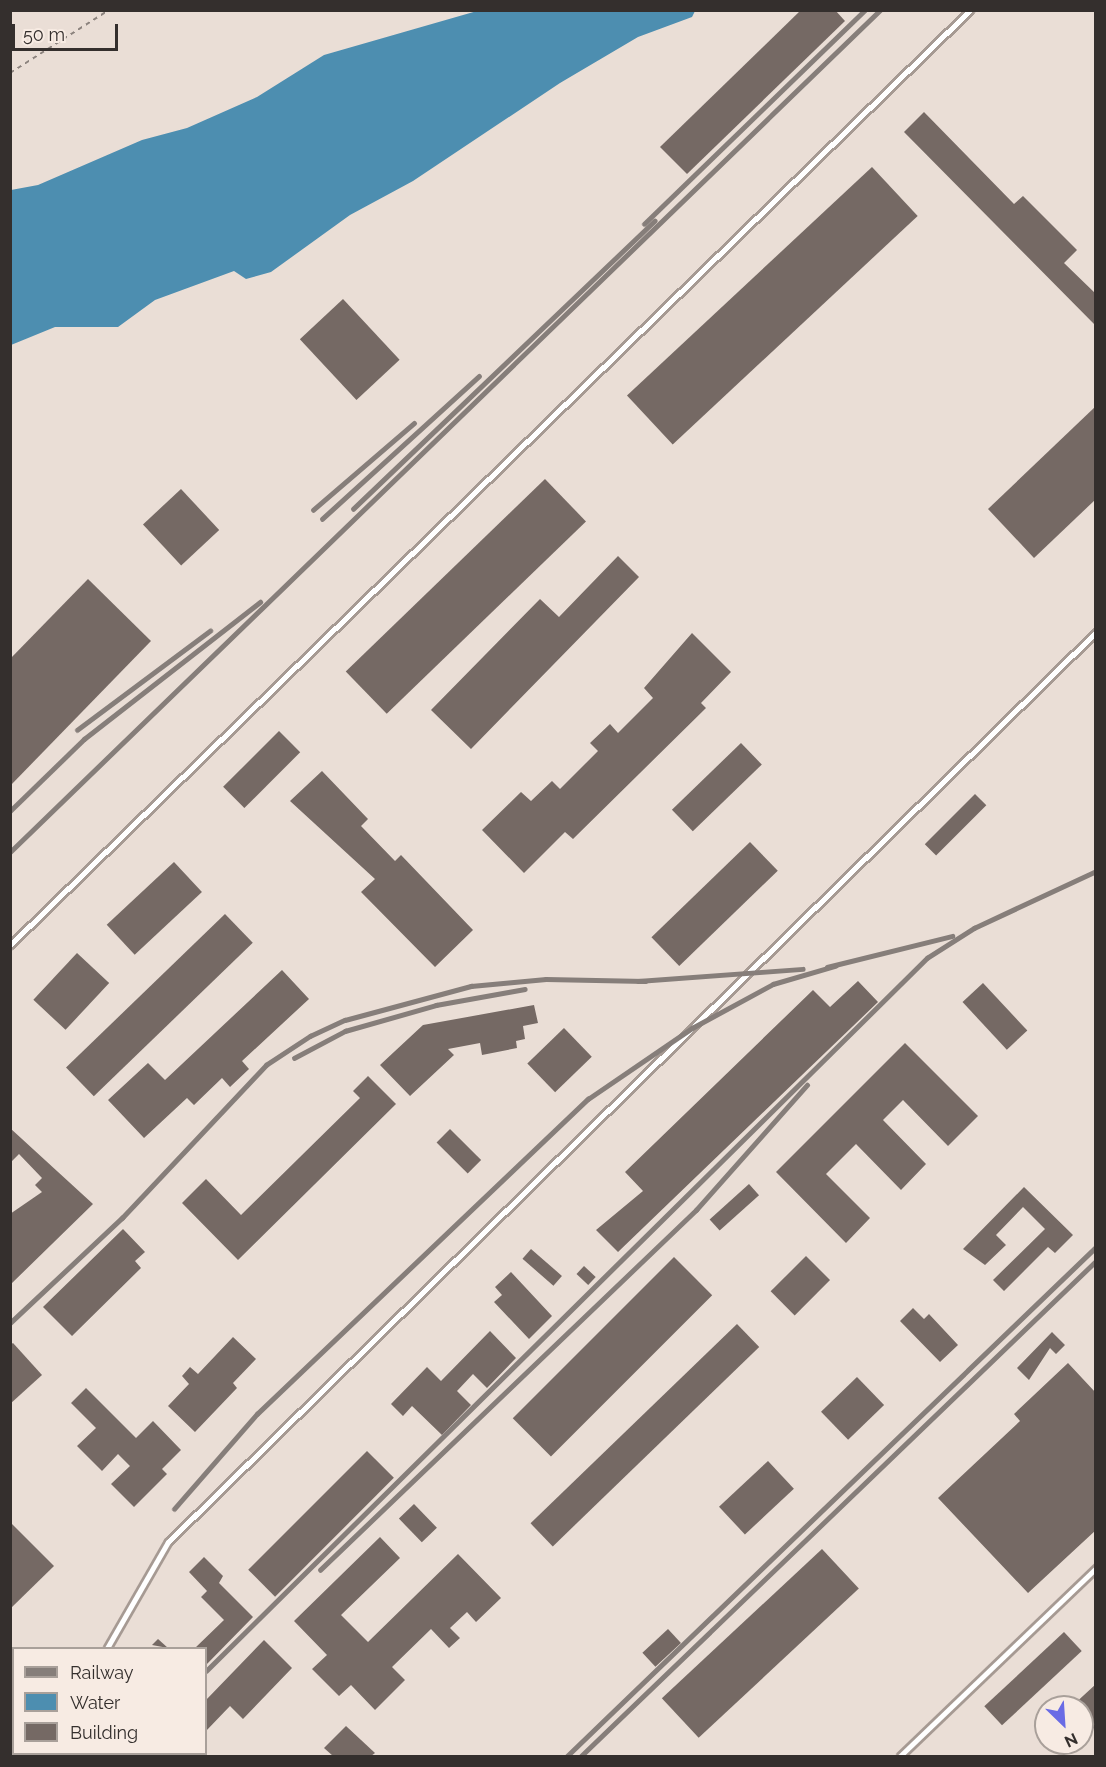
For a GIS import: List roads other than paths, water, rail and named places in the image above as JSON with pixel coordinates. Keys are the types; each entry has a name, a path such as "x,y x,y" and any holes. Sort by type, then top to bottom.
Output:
{"lane":[{"path":"10,945 970,10"},
{"path":"108,1647 168,1542 1095,632"},
{"path":"900,1756 1095,1568"}],"water":[{"path":"477,11 695,11 692,17 638,37 560,83 413,181 350,215 271,272 246,279 234,271 155,300 118,327 55,327 11,345 11,190 38,185 142,140 187,128 257,97 324,55"}],"railway":[{"path":"644,224 865,10"},
{"path":"10,852 880,10"},
{"path":"353,509 654,221"},
{"path":"322,519 479,376"},
{"path":"313,510 414,423"},
{"path":"10,811 84,739 260,602"},
{"path":"77,730 210,631"},
{"path":"207,1670 927,958 974,928 1096,871"},
{"path":"827,967 952,936"},
{"path":"174,1509 257,1414 588,1099 692,1028 773,984 835,966"},
{"path":"638,981 803,969"},
{"path":"10,1323 122,1218 266,1065 310,1036 345,1020 471,986 546,979 645,981"},
{"path":"294,1058 345,1031 436,1005 525,989"},
{"path":"320,1570 696,1210 807,1085"},
{"path":"567,1756 1096,1247"},
{"path":"581,1756 1096,1261"}]}
